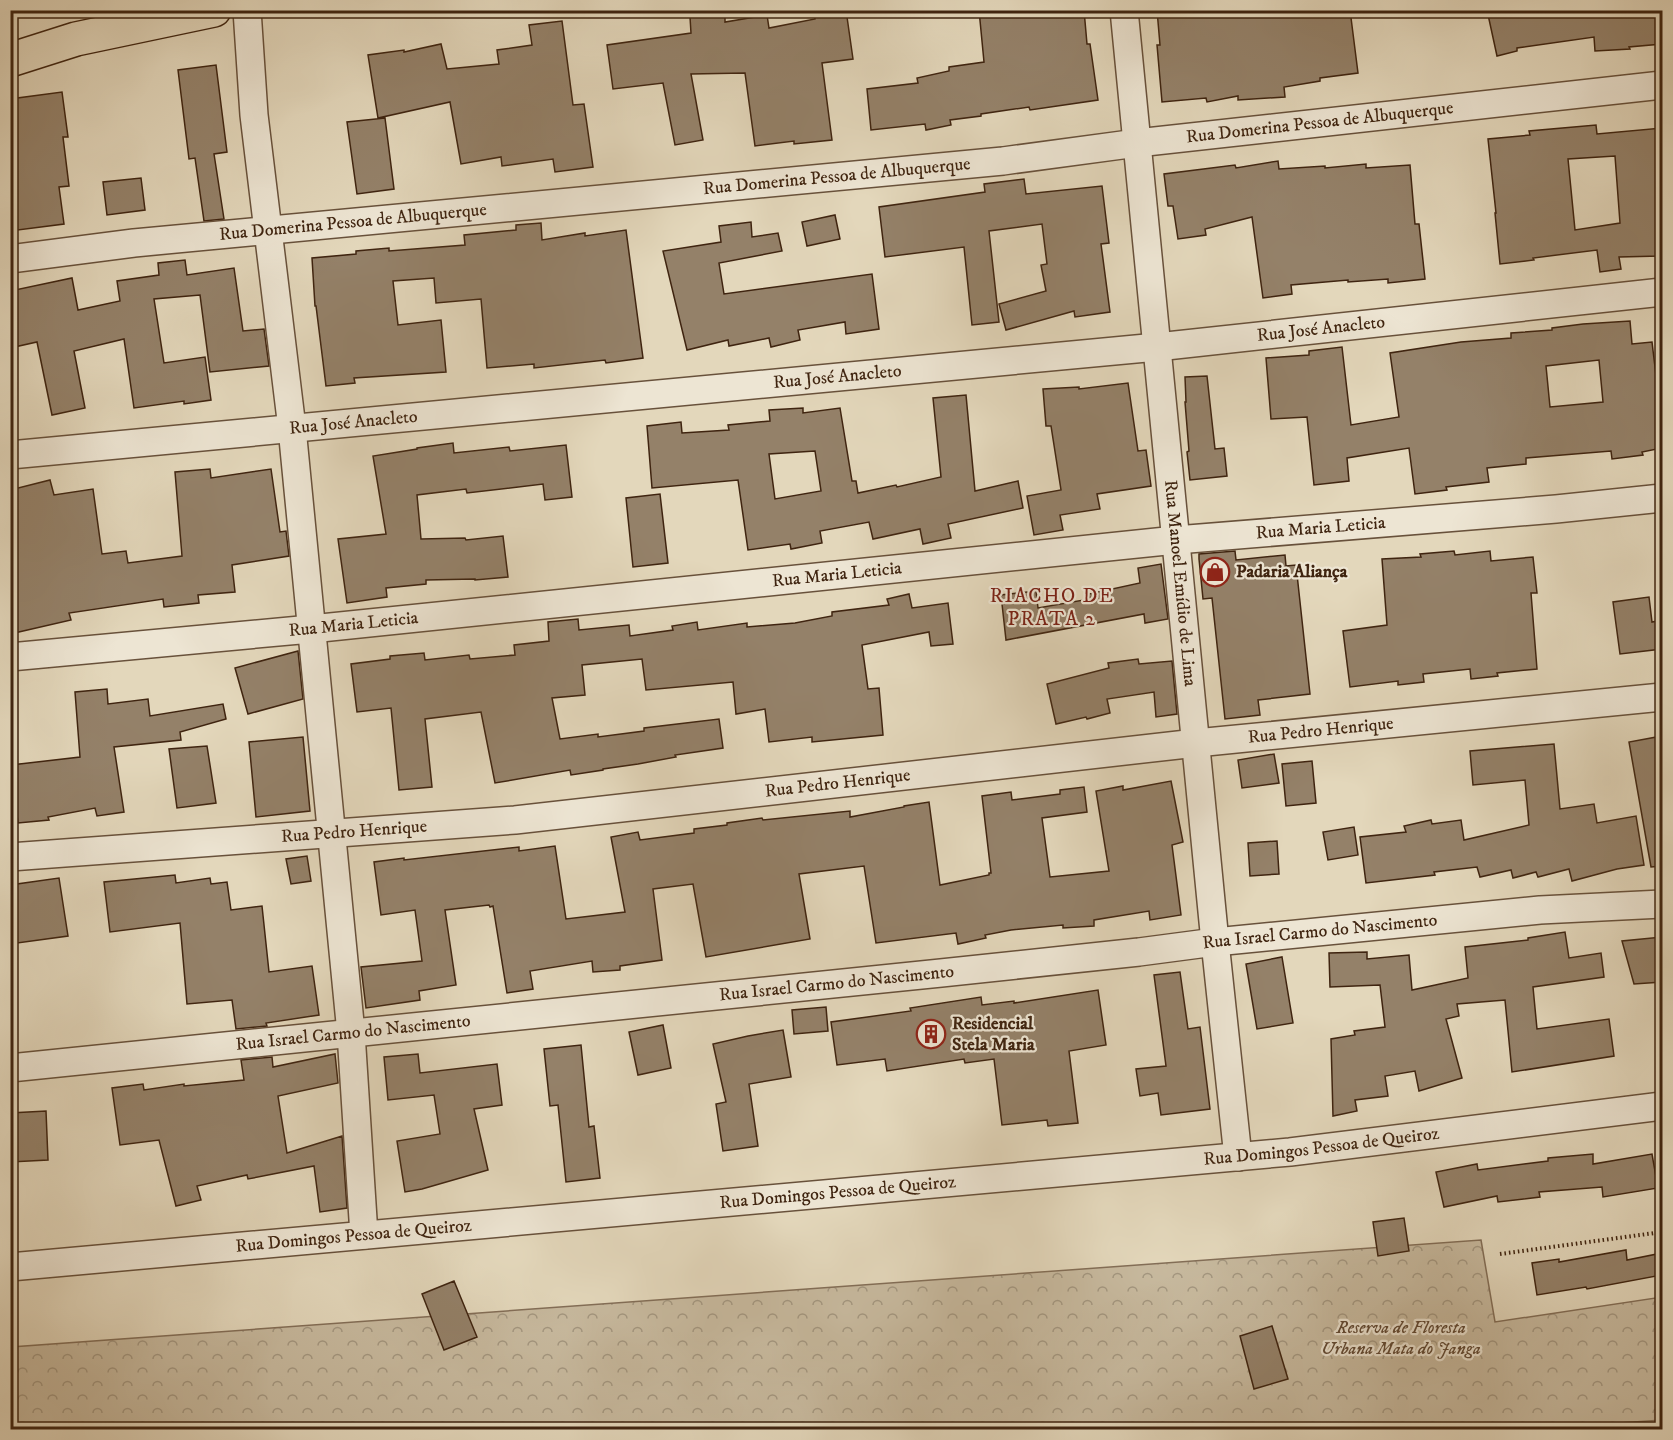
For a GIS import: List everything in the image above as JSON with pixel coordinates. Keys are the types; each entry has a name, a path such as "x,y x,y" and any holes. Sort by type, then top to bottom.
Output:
{"main road":[{"path":"10,60 76,39 214,10"}],"street":[{"path":"247,10 254,115 292,428 351,1033 364,1235"},
{"name":"Rua Manoel Emídio de Lima","path":"1124,10 1238,1157"},
{"name":"Rua Domerina Pessoa de Albuquerque","path":"10,259 134,243 1003,161 1137,143 1662,85"},
{"name":"Rua José Anacleto","path":"10,455 1157,347 1662,292"},
{"name":"Rua Maria Leticia","path":"10,657 312,629 1176,540 1662,498"},
{"name":"Rua Pedro Henrique","path":"10,857 515,820 1196,743 1662,697"},
{"name":"Rua Israel Carmo do Nascimento","path":"10,1068 1139,952 1215,942 1540,910 1662,904"},
{"name":"Rua Domingos Pessoa de Queiroz","path":"10,1267 1290,1152 1662,1106"}],"path":[{"path":"1500,1254 1662,1232"}],"green space":[{"name":"Reserva de Floresta Urbana Mata do Janga","path":"1481,1240 1495,1322 1662,1297 1662,1429 11,1430 11,1347"},
{"path":"1662,1420 1662,1429 1533,1429"}],"building":[{"path":"814,10 846,10 853,59 822,63 832,140 794,144 794,141 755,146 745,73 691,74 703,140 675,145 663,83 613,89 607,45 691,33 690,17 725,17 725,22 767,15 769,28 815,19"},
{"path":"979,10 1084,10 1087,44 1090,44 1098,100 1030,110 1029,107 981,114 981,116 950,120 951,125 926,130 925,124 871,130 867,89 918,83 917,78 949,71 949,67 984,62"},
{"path":"1157,10 1350,10 1358,73 1320,78 1320,81 1284,87 1285,97 1238,100 1238,96 1207,102 1206,98 1162,102 1157,45 1160,45"},
{"path":"1487,10 1662,10 1662,44 1595,51 1594,37 1517,48 1517,51 1497,56"},
{"path":"562,21 573,105 584,104 593,167 555,172 553,159 502,166 501,157 461,164 450,102 378,118 368,55 404,50 404,52 441,44 447,69 499,64 497,50 532,45 529,25"},
{"path":"216,65 227,152 214,154 224,219 204,221 195,158 189,159 178,70"},
{"path":"62,92 68,137 63,137 69,186 59,187 64,224 10,231 10,158 14,158 10,133 10,99"},
{"path":"385,118 394,189 357,194 347,122"},
{"path":"1596,125 1597,134 1662,128 1662,182 1657,182 1660,256 1619,257 1621,269 1600,272 1597,250 1500,264 1488,139 1530,135 1529,131","holes":["1615,156 1620,223 1575,230 1568,159"]},
{"path":"1278,161 1279,169 1366,164 1366,168 1410,165 1415,224 1419,224 1425,279 1388,283 1388,279 1348,282 1348,280 1291,285 1292,294 1263,298 1252,217 1205,229 1206,235 1178,239 1173,206 1168,206 1164,174 1235,165 1236,168"},
{"path":"141,178 145,210 107,215 103,182"},
{"path":"1024,179 1026,194 1102,186 1109,243 1101,244 1110,312 1075,317 1074,311 1006,330 999,304 1046,291 1041,265 1047,264 1042,224 989,231 999,322 972,325 964,247 885,257 879,207 985,192 984,184"},
{"path":"835,215 840,239 807,246 802,222"},
{"path":"751,222 752,237 778,233 782,251 719,263 724,294 872,274 879,329 846,334 845,322 798,330 800,340 771,347 769,338 729,346 728,340 687,350 663,251 721,242 719,226"},
{"path":"541,223 542,240 585,233 585,236 626,230 643,358 534,368 534,364 487,368 481,299 436,303 434,278 393,281 398,325 441,320 446,372 354,378 355,383 326,386 315,306 312,258 389,248 389,251 465,245 464,235 516,230 516,225"},
{"path":"185,260 187,275 234,268 243,331 264,329 269,366 210,372 200,295 154,299 164,363 205,357 211,400 134,408 124,339 74,351 85,408 52,415 37,342 10,348 10,291 72,278 78,310 120,301 117,281 159,275 158,263"},
{"path":"1630,321 1632,344 1652,342 1658,392 1662,391 1662,448 1642,452 1643,455 1612,459 1611,451 1526,458 1526,464 1487,468 1489,482 1446,487 1447,490 1415,494 1409,448 1347,458 1349,481 1314,485 1307,417 1271,419 1266,358 1309,355 1309,351 1342,347 1351,425 1399,417 1390,353 1461,342 1511,338 1511,333 1552,330 1552,328","holes":["1599,360 1603,402 1550,407 1546,366"]},
{"path":"1207,376 1215,449 1224,448 1227,476 1190,480 1185,377"},
{"path":"1128,383 1138,451 1146,450 1151,486 1097,494 1100,509 1060,515 1063,530 1034,535 1027,496 1061,490 1051,426 1046,426 1043,389 1079,387 1079,389"},
{"path":"966,395 975,491 1018,481 1023,508 948,524 951,538 923,544 920,529 873,539 869,522 820,531 822,543 791,549 790,544 748,550 738,480 652,488 647,426 681,422 682,433 729,430 728,425 770,421 769,410 803,408 803,413 840,408 852,481 856,481 858,493 941,477 933,398","holes":["815,451 821,491 775,499 769,454"]},
{"path":"453,443 454,453 509,447 510,451 566,445 572,497 545,500 543,484 467,493 466,489 417,495 421,539 465,538 466,540 503,536 508,577 426,580 426,584 386,588 387,597 347,603 338,539 386,534 373,456"},
{"path":"210,469 211,478 271,469 280,532 286,531 289,556 232,565 235,592 198,595 199,603 164,607 163,599 69,613 71,620 10,634 10,490 50,480 54,495 93,489 102,554 126,551 128,563 182,556 175,472"},
{"path":"660,494 668,563 633,567 626,498"},
{"path":"1235,551 1236,560 1285,555 1286,566 1296,565 1310,694 1258,700 1260,715 1225,719 1212,598 1203,599 1199,554"},
{"path":"1454,551 1455,555 1490,551 1491,561 1533,557 1537,593 1531,593 1537,669 1497,673 1498,676 1471,679 1470,669 1423,674 1424,682 1398,685 1398,681 1350,687 1343,631 1387,625 1382,559 1421,557 1420,554"},
{"path":"1161,564 1168,619 1145,623 1144,614 1006,640 1001,595 1036,591 1038,608 1090,599 1089,594 1140,583 1138,568"},
{"path":"909,594 912,608 948,603 953,644 931,646 929,632 862,645 868,689 879,688 883,735 812,742 812,737 769,742 765,709 736,714 733,682 646,690 642,659 582,665 585,695 552,698 560,739 598,734 598,737 644,731 644,728 719,719 723,748 571,775 570,770 495,783 481,712 425,719 432,787 399,790 391,708 357,712 351,664 390,659 390,656 424,653 425,660 469,655 470,659 515,655 514,645 549,641 548,622 578,619 579,630 629,625 630,636 673,630 672,626 697,622 698,630 747,623 747,627 795,623 832,616 832,612 889,605 887,599"},
{"path":"1649,597 1652,622 1662,620 1662,649 1620,654 1613,602"},
{"path":"298,651 303,699 248,714 235,668"},
{"path":"1138,659 1139,664 1172,661 1177,714 1156,717 1154,692 1107,699 1110,713 1056,724 1047,684 1109,668 1108,663"},
{"path":"107,689 108,704 148,699 150,716 223,704 226,719 180,732 181,740 114,747 124,812 97,816 95,808 48,817 49,820 18,823 11,765 80,757 75,692"},
{"path":"1662,736 1662,866 1651,867 1629,742"},
{"path":"303,737 310,811 256,817 249,742"},
{"path":"1554,744 1560,809 1594,804 1597,823 1636,816 1644,865 1617,869 1572,881 1569,869 1538,877 1536,872 1513,878 1511,870 1480,877 1477,867 1434,872 1435,875 1366,883 1360,837 1406,832 1404,826 1431,820 1432,824 1461,820 1464,840 1529,825 1525,780 1473,785 1470,751"},
{"path":"207,746 216,803 177,808 169,749"},
{"path":"1274,754 1279,783 1242,788 1238,760"},
{"path":"1312,761 1316,803 1286,806 1282,764"},
{"path":"1171,781 1183,842 1172,845 1181,915 1150,920 1149,911 1094,920 1094,926 1063,928 1063,925 1011,930 985,935 986,938 958,944 956,933 876,943 864,866 799,874 810,939 706,957 693,884 653,889 662,960 620,966 620,970 593,972 592,961 530,971 533,989 507,993 493,906 445,910 456,985 419,991 420,1000 366,1008 361,967 422,961 415,910 381,915 374,862 519,847 519,851 555,846 566,919 625,912 611,837 638,832 640,840 694,833 694,829 762,818 763,820 850,811 850,817 929,802 940,885 991,873 982,796 1011,792 1012,800 1060,794 1060,790 1084,787 1087,812 1042,818 1050,877 1109,871 1096,791 1123,786 1123,790"},
{"path":"1354,827 1358,855 1328,860 1323,832"},
{"path":"1277,841 1279,874 1250,876 1248,843"},
{"path":"307,856 311,881 291,884 286,859"},
{"path":"175,875 176,883 210,878 211,884 227,882 231,910 262,906 269,972 312,966 319,1015 266,1023 267,1026 236,1029 232,1000 187,1004 180,923 110,932 104,882"},
{"path":"59,878 68,936 10,944 10,885"},
{"path":"1565,932 1569,958 1601,953 1604,977 1533,987 1537,1029 1609,1019 1614,1056 1512,1072 1505,1000 1457,1004 1459,1016 1446,1019 1462,1078 1419,1091 1415,1071 1385,1076 1388,1096 1355,1100 1357,1111 1333,1116 1331,1039 1355,1035 1354,1031 1385,1027 1380,985 1330,987 1329,953 1367,952 1367,959 1409,955 1412,990 1468,978 1465,947 1528,940 1528,938"},
{"path":"1662,937 1662,982 1634,984 1622,941"},
{"path":"1282,957 1293,1023 1257,1029 1246,964"},
{"path":"1180,972 1188,1029 1200,1027 1210,1109 1161,1115 1158,1093 1140,1096 1136,1069 1166,1066 1154,975"},
{"path":"1098,990 1106,1045 1069,1051 1078,1123 1048,1126 1047,1120 1002,1125 994,1059 965,1063 964,1059 887,1071 885,1059 837,1065 831,1022 911,1011 910,1008 981,997 982,1005 1014,1001 1014,1003"},
{"path":"826,1007 828,1031 794,1034 792,1010"},
{"path":"663,1025 671,1068 638,1075 629,1032"},
{"path":"783,1030 791,1077 749,1084 758,1146 723,1151 716,1104 726,1102 713,1044"},
{"path":"581,1045 589,1127 594,1126 600,1178 566,1182 558,1105 550,1106 544,1049"},
{"path":"335,1054 338,1083 278,1096 287,1153 342,1136 347,1208 320,1212 314,1166 248,1179 247,1175 197,1186 201,1200 176,1206 159,1140 120,1145 112,1088 143,1084 144,1090 184,1084 184,1086 244,1080 241,1060 272,1057 273,1067"},
{"path":"418,1054 420,1073 497,1064 502,1105 474,1109 488,1170 405,1192 397,1141 440,1134 434,1095 388,1100 384,1057"},
{"path":"46,1111 48,1160 10,1162 10,1113"},
{"path":"1593,1154 1593,1164 1652,1154 1658,1188 1603,1197 1602,1187 1539,1192 1540,1197 1498,1202 1497,1196 1444,1207 1436,1172 1477,1164 1478,1170 1548,1161 1548,1158"},
{"path":"1404,1218 1409,1251 1378,1256 1373,1222"},
{"path":"1626,1250 1627,1260 1662,1253 1662,1275 1587,1289 1586,1287 1537,1295 1532,1263 1559,1259 1559,1262"},
{"path":"454,1281 477,1337 444,1350 422,1294"},
{"path":"1272,1326 1288,1379 1254,1389 1240,1336"}],"place":[{"name":"Padaria Aliança","path":"1215,572"},
{"name":"Residencial Stela Maria","path":"931,1034"}],"district":[{"name":"RIACHO DE PRATA 2","path":"1052,608"}]}
